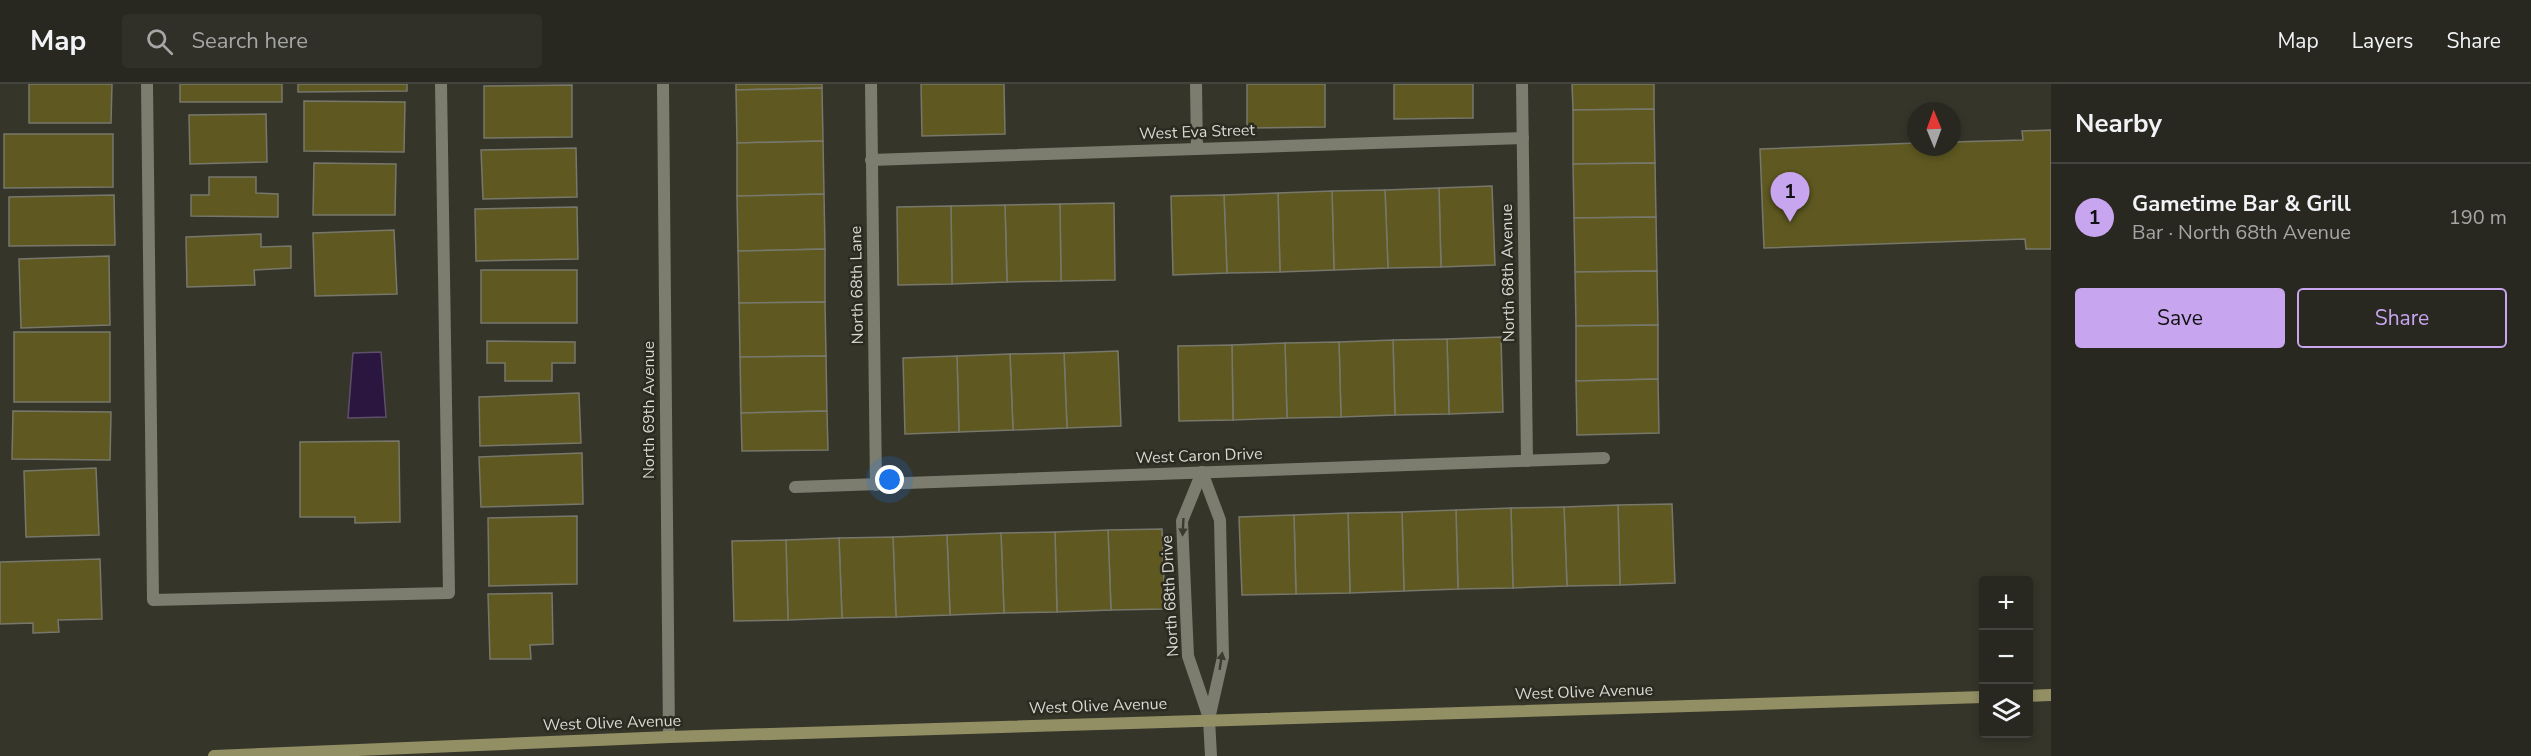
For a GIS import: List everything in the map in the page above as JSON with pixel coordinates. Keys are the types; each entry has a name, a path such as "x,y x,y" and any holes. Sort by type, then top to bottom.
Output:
{"main road":[{"path":"2033,696 2051,695"},
{"name":"West Olive Avenue","path":"214,756 669,736 1979,697"}],"street":[{"path":"147,84 153,600 449,593 441,84"},
{"name":"North 69th Avenue","path":"663,84 669,736"},
{"name":"North 68th Lane","path":"870,84 876,485"},
{"path":"1196,84 1197,149"},
{"name":"North 68th Avenue","path":"1522,84 1527,461"},
{"name":"West Eva Street","path":"871,160 1523,138"},
{"name":"West Caron Drive","path":"795,488 1604,458"},
{"name":"North 68th Drive","path":"1202,472 1182,521 1188,656 1209,719 1211,756"},
{"name":"North 68th Drive","path":"1202,472 1220,520 1223,657 1209,719"}],"shaded area":[{"path":"381,352 386,417 348,418 353,353"}],"building":[{"path":"29,84 112,84 111,123 29,123"},
{"path":"180,84 282,84 282,102 180,102"},
{"path":"298,84 407,84 407,91 298,92"},
{"path":"736,84 822,84 822,88 736,90"},
{"path":"921,84 1004,84 1005,134 922,136"},
{"path":"1247,84 1325,84 1325,127 1247,128"},
{"path":"1394,84 1473,84 1473,118 1394,119"},
{"path":"1572,84 1654,84 1654,109 1573,110"},
{"path":"572,85 572,137 484,138 484,86"},
{"path":"822,88 823,141 737,143 736,90"},
{"path":"304,101 405,102 404,152 304,151"},
{"path":"1654,109 1655,163 1573,164 1573,110"},
{"path":"266,114 267,162 190,164 189,115"},
{"path":"2051,130 2051,249 2026,249 2025,239 1764,248 1760,149 1907,143 1907,156 1961,156 1961,142 2023,140 2022,131"},
{"path":"4,134 113,134 113,187 4,188"},
{"path":"823,141 824,194 737,196 737,143"},
{"path":"576,148 577,197 483,199 481,150"},
{"path":"314,163 396,164 395,215 313,215"},
{"path":"1655,163 1656,217 1574,218 1573,164"},
{"path":"209,177 256,177 256,193 278,194 278,217 191,216 191,195 209,195"},
{"path":"1492,186 1495,265 1441,267 1439,188"},
{"path":"1439,188 1441,267 1388,268 1385,190"},
{"path":"1385,190 1388,268 1334,270 1332,191"},
{"path":"1332,191 1334,270 1280,272 1278,193"},
{"path":"1278,193 1280,272 1227,273 1224,195"},
{"path":"824,194 825,249 738,251 737,196"},
{"path":"114,195 115,245 9,246 9,197"},
{"path":"1224,195 1227,273 1173,275 1171,196"},
{"path":"1114,203 1115,280 1061,281 1060,204"},
{"path":"1060,204 1061,281 1007,282 1005,205"},
{"path":"1005,205 1007,282 952,284 951,206"},
{"path":"951,206 952,284 898,285 897,207"},
{"path":"577,207 578,259 476,261 475,209"},
{"path":"1656,217 1657,271 1575,272 1574,218"},
{"path":"394,230 397,294 315,296 313,233"},
{"path":"261,234 261,247 291,246 291,268 254,270 255,285 187,287 186,237"},
{"path":"825,249 825,302 739,303 738,251"},
{"path":"109,256 110,325 21,328 19,259"},
{"path":"481,270 577,270 577,323 481,323"},
{"path":"1657,271 1658,325 1576,326 1575,272"},
{"path":"825,302 826,356 740,357 739,303"},
{"path":"1658,325 1658,379 1576,381 1576,326"},
{"path":"14,332 110,332 110,402 14,402"},
{"path":"1501,337 1503,412 1449,414 1447,339"},
{"path":"1447,339 1449,414 1395,415 1393,340"},
{"path":"1393,340 1395,415 1341,417 1339,342"},
{"path":"487,341 575,342 575,363 552,363 552,381 505,381 505,363 487,363"},
{"path":"1339,342 1341,417 1287,418 1285,343"},
{"path":"1285,343 1287,418 1233,420 1232,345"},
{"path":"1232,345 1233,420 1179,421 1178,346"},
{"path":"1118,351 1121,426 1067,428 1064,353"},
{"path":"1064,353 1067,428 1013,430 1010,354"},
{"path":"1010,354 1013,430 959,432 957,356"},
{"path":"826,356 827,411 741,413 740,357"},
{"path":"957,356 959,432 905,434 903,358"},
{"path":"1658,379 1659,433 1577,435 1576,381"},
{"path":"579,393 581,443 480,446 479,397"},
{"path":"13,411 111,412 110,460 12,459"},
{"path":"827,411 828,450 742,451 741,413"},
{"path":"399,441 400,522 355,523 355,517 300,517 300,442"},
{"path":"582,453 583,504 481,507 479,457"},
{"path":"96,468 99,535 26,537 24,471"},
{"path":"1672,504 1675,583 1620,585 1618,505"},
{"path":"1618,505 1620,585 1567,586 1564,507"},
{"path":"1564,507 1567,586 1513,588 1511,508"},
{"path":"1511,508 1513,588 1458,589 1456,510"},
{"path":"1456,510 1458,589 1404,591 1402,512"},
{"path":"1402,512 1404,591 1350,593 1348,513"},
{"path":"1348,513 1350,593 1296,594 1294,515"},
{"path":"1294,515 1296,594 1242,595 1239,517"},
{"path":"577,516 577,584 489,586 488,518"},
{"path":"1162,529 1165,609 1111,610 1108,530"},
{"path":"1108,530 1111,610 1057,612 1055,532"},
{"path":"1055,532 1057,612 1004,613 1001,533"},
{"path":"1001,533 1004,613 950,615 947,535"},
{"path":"947,535 950,615 896,617 893,537"},
{"path":"893,537 896,617 842,618 839,538"},
{"path":"839,538 842,618 788,620 786,540"},
{"path":"786,540 788,620 734,621 732,541"},
{"path":"100,559 102,619 58,620 59,632 33,633 33,623 0,624 0,562"},
{"path":"552,593 553,644 530,645 531,659 490,659 488,594"}],"place":[{"name":"Gametime Bar & Grill","path":"1790,222"}]}
